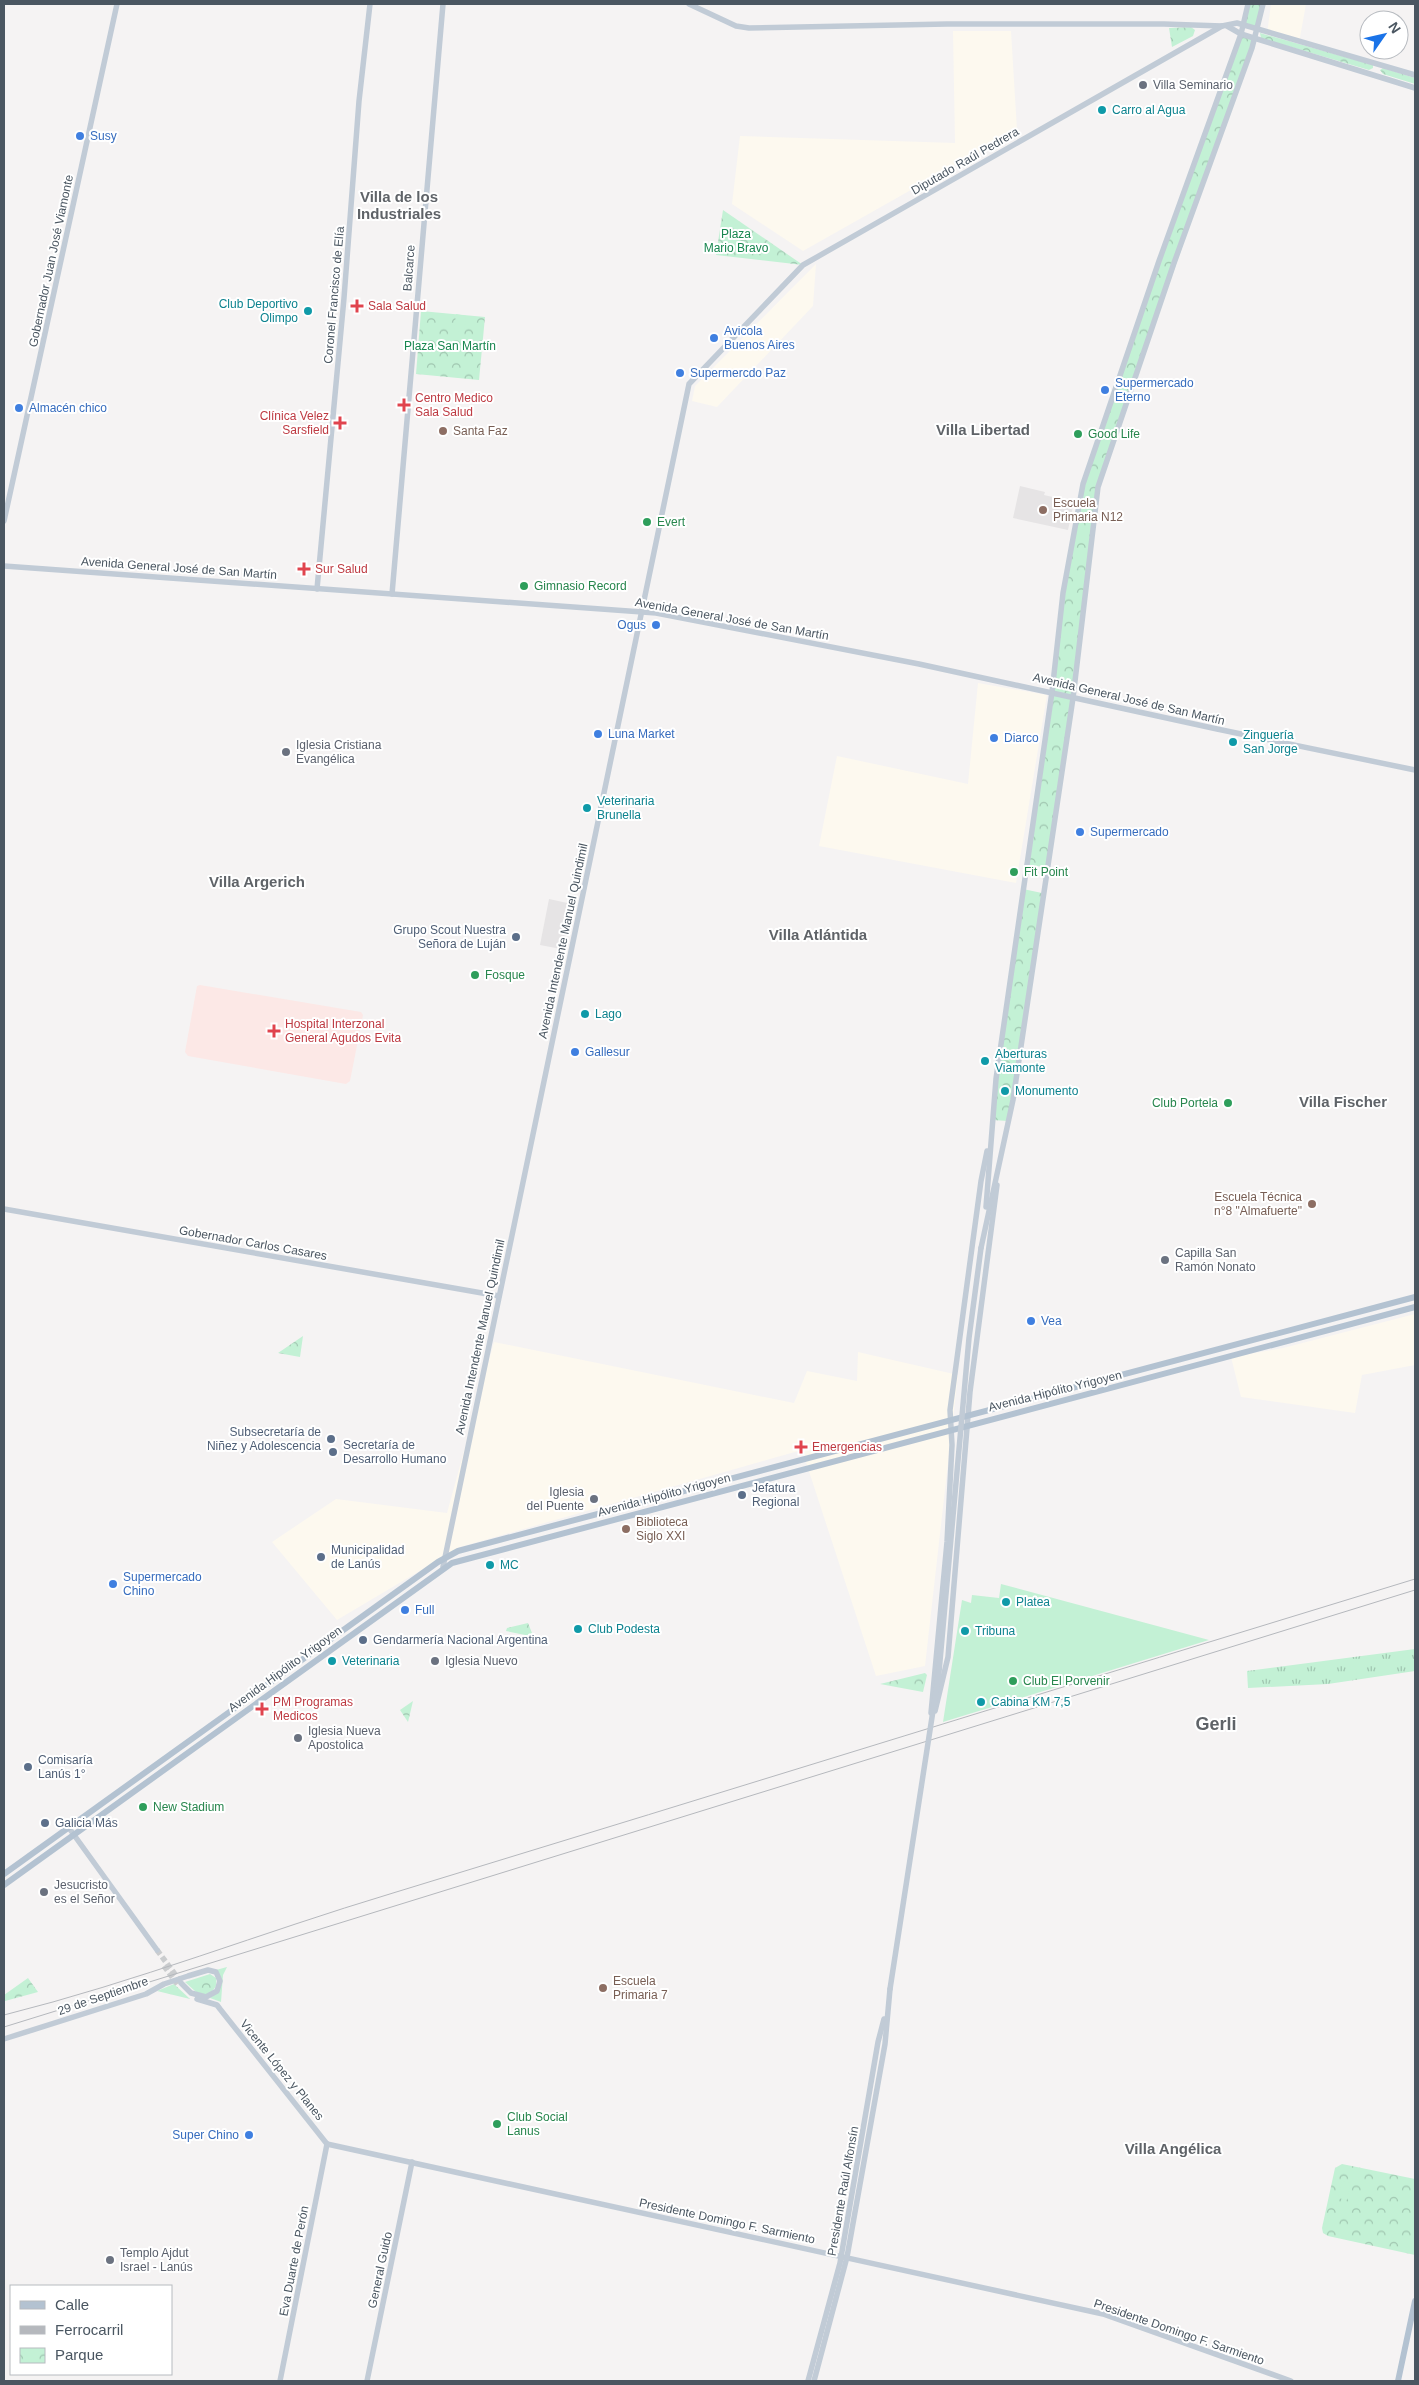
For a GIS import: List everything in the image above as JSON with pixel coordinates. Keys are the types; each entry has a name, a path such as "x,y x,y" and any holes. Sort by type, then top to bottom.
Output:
{"main road":[{"name":"Gobernador Juan José Viamonte","path":"4,522 117,4"},
{"name":"Coronel Francisco de Elía","path":"317,588 344,298 359,101 370,4"},
{"name":"Balcarce","path":"392,594 443,4"},
{"path":"688,4 736,26 748,28 976,24 1224,26 1237,23 1415,74"},
{"path":"984,1229 996,1079 1052,692 1063,593 1083,484 1152,279 1241,34 1248,4"},
{"path":"930,1727 942,1650 969,1338 981,1248 1013,1100 1073,698 1098,487 1174,263 1255,39 1263,4"},
{"path":"1224,26 1255,39 1415,88"},
{"name":"Diputado Raúl Pedrera","path":"734,335 795,271 808,261 1224,26"},
{"name":"Avenida Intendente Manuel Quindimil","path":"443,1567 687,388 691,380 734,335"},
{"name":"Avenida General José de San Martín","path":"4,566 642,611 1052,692 1415,770"},
{"path":"930,1727 948,1511 952,1390 981,1181 990,1141"},
{"path":"930,1727 947,1662 968,1425 999,1165"},
{"name":"Gobernador Carlos Casares","path":"4,1209 499,1296"},
{"name":"Avenida Hipólito Yrigoyen","path":"4,1874 446,1556 1415,1297"},
{"name":"Avenida Hipólito Yrigoyen","path":"4,1885 443,1567 460,1560 1415,1307"},
{"name":"Presidente Raúl Alfonsín","path":"814,2381 844,2257 884,2044 888,2002 930,1727"},
{"path":"69,1828 157,1950"},
{"name":"29 de Septiembre","path":"4,2039 146,1994 171,1982 208,1970 216,1972 220,1981 217,1991 210,1996 202,1998 180,1984 194,1998 215,2004 220,2009"},
{"name":"Vicente López y Planes","path":"220,2009 328,2144"},
{"name":"Presidente Domingo F. Sarmiento","path":"328,2144 1102,2314 1291,2381"},
{"name":"Eva Duarte de Perón","path":"280,2381 328,2144"},
{"name":"General Guido","path":"367,2381 412,2162"},
{"name":"Presidente Raúl Alfonsín","path":"808,2381 844,2257"},
{"path":"1398,2381 1415,2301"}],"shaded area":[{"path":"1271,4 1306,4 1299,43 1267,34"},
{"path":"953,31 1011,31 1017,130 803,251 732,204 740,136 955,143"},
{"path":"816,264 813,306 717,407 692,401 695,386"},
{"name":"Escuela Primaria N12","path":"1020,486 1045,492 1044,495 1074,502 1068,530 1013,518"},
{"path":"978,683 1047,695 1016,883 819,846 837,756 968,784"},
{"path":"549,899 572,904 564,946 561,949 540,945"},
{"name":"Hospital Interzonal General Agudos Evita","path":"197,986 361,1012 363,1015 350,1081 346,1084 188,1056 185,1052"},
{"path":"1415,1314 1415,1365 1362,1375 1355,1413 1241,1397 1231,1357 1283,1348"},
{"path":"494,1342 794,1403 807,1371 857,1381 858,1352 958,1375 925,1666 876,1676 802,1450 460,1547 337,1620 272,1542 336,1499 447,1513"}],"green space":[{"path":"1248,4 1263,4 1258,28 1244,25"},
{"path":"1191,27 1195,30 1193,36 1172,47 1169,28"},
{"path":"1260,33 1373,65 1373,68 1369,70 1261,38"},
{"path":"1241,34 1255,39 1098,487 1079,650 1046,867 1027,865 1063,593 1083,484"},
{"path":"1383,68 1415,78 1415,84 1383,74 1380,70"},
{"name":"Plaza Mario Bravo","path":"723,210 803,265 716,255"},
{"name":"Plaza San Martín","path":"421,311 485,317 479,380 416,374"},
{"path":"456,314 466,316 464,333 454,331"},
{"path":"1023,889 1042,893 1008,1121 992,1120"},
{"path":"303,1336 300,1357 278,1353"},
{"name":"Club El Porvenir","path":"1001,1584 1209,1640 943,1722 962,1600 971,1603 972,1595 999,1598"},
{"path":"528,1623 532,1633 530,1636 506,1631 507,1628"},
{"path":"1415,1649 1415,1671 1328,1684 1248,1688 1247,1671"},
{"path":"925,1673 927,1675 923,1692 880,1684"},
{"path":"413,1701 408,1722 400,1710"},
{"path":"227,1967 223,1975 221,2002 210,1998 218,1992 216,1970"},
{"path":"210,1974 216,1978 216,1987 205,1995 196,1992 185,1982"},
{"path":"28,1978 38,1992 5,2001 4,1995"},
{"path":"174,1984 190,1999 157,1991"},
{"path":"1342,2164 1415,2179 1415,2255 1328,2236 1323,2233 1322,2228 1335,2168"},
{"path":"1342,2181 1351,2183 1347,2200 1338,2198"}],"tunnel":[{"path":"157,1950 180,1981"},
{"path":"164,1966 178,1985"}],"railway":[{"path":"4,2015 151,1972 344,1908 1415,1579"},
{"path":"4,2027 1415,1590"}],"place":[{"name":"Villa Seminario","path":"1143,85"},
{"name":"Carro al Agua","path":"1102,110"},
{"name":"Susy","path":"80,136"},
{"name":"Sala Salud","path":"357,306"},
{"name":"Club Deportivo Olimpo","path":"308,311"},
{"name":"Avicola Buenos Aires","path":"714,338"},
{"name":"Supermercdo Paz","path":"680,373"},
{"name":"Supermercado Eterno","path":"1105,390"},
{"name":"Centro Medico Sala Salud","path":"404,405"},
{"name":"Almacén chico","path":"19,408"},
{"name":"Clínica Velez Sarsfield","path":"340,423"},
{"name":"Santa Faz","path":"443,431"},
{"name":"Good Life","path":"1078,434"},
{"name":"Escuela Primaria N12","path":"1043,510"},
{"name":"Evert","path":"647,522"},
{"name":"Sur Salud","path":"304,569"},
{"name":"Gimnasio Record","path":"524,586"},
{"name":"Ogus","path":"656,625"},
{"name":"Luna Market","path":"598,734"},
{"name":"Diarco","path":"994,738"},
{"name":"Zinguería San Jorge","path":"1233,742"},
{"name":"Iglesia Cristiana Evangélica","path":"286,752"},
{"name":"Veterinaria Brunella","path":"587,808"},
{"name":"Supermercado","path":"1080,832"},
{"name":"Fit Point","path":"1014,872"},
{"name":"Grupo Scout Nuestra Señora de Luján","path":"516,937"},
{"name":"Fosque","path":"475,975"},
{"name":"Lago","path":"585,1014"},
{"name":"Hospital Interzonal General Agudos Evita","path":"274,1031"},
{"name":"Gallesur","path":"575,1052"},
{"name":"Aberturas Viamonte","path":"985,1061"},
{"name":"Monumento","path":"1005,1091"},
{"name":"Club Portela","path":"1228,1103"},
{"name":"Escuela Técnica n°8 \"Almafuerte\"","path":"1312,1204"},
{"name":"Capilla San Ramón Nonato","path":"1165,1260"},
{"name":"Vea","path":"1031,1321"},
{"name":"Subsecretaría de Niñez y Adolescencia","path":"331,1439"},
{"name":"Emergencias","path":"801,1447"},
{"name":"Secretaría de Desarrollo Humano","path":"333,1452"},
{"name":"Jefatura Regional","path":"742,1495"},
{"name":"Iglesia del Puente","path":"594,1499"},
{"name":"Biblioteca Siglo XXI","path":"626,1529"},
{"name":"Municipalidad de Lanús","path":"321,1557"},
{"name":"MC","path":"490,1565"},
{"name":"Supermercado Chino","path":"113,1584"},
{"name":"Platea","path":"1006,1602"},
{"name":"Full","path":"405,1610"},
{"name":"Club Podesta","path":"578,1629"},
{"name":"Tribuna","path":"965,1631"},
{"name":"Gendarmería Nacional Argentina","path":"363,1640"},
{"name":"Veterinaria","path":"332,1661"},
{"name":"Iglesia Nuevo","path":"435,1661"},
{"name":"Club El Porvenir","path":"1013,1681"},
{"name":"Cabina KM 7,5","path":"981,1702"},
{"name":"PM Programas Medicos","path":"262,1709"},
{"name":"Iglesia Nueva Apostolica","path":"298,1738"},
{"name":"Comisaría Lanús 1°","path":"28,1767"},
{"name":"New Stadium","path":"143,1807"},
{"name":"Galicia Más","path":"45,1823"},
{"name":"Jesucristo es el Señor","path":"44,1892"},
{"name":"Escuela Primaria 7","path":"603,1988"},
{"name":"Club Social Lanus","path":"497,2124"},
{"name":"Super Chino","path":"249,2135"},
{"name":"Templo Ajdut Israel - Lanús","path":"110,2260"}],"district":[{"name":"Villa de los Industriales","path":"399,204"},
{"name":"Villa Libertad","path":"983,429"},
{"name":"Villa Argerich","path":"257,881"},
{"name":"Villa Atlántida","path":"818,934"},
{"name":"Villa Fischer","path":"1343,1101"},
{"name":"Gerli","path":"1216,1724"},
{"name":"Villa Angélica","path":"1173,2148"}]}
